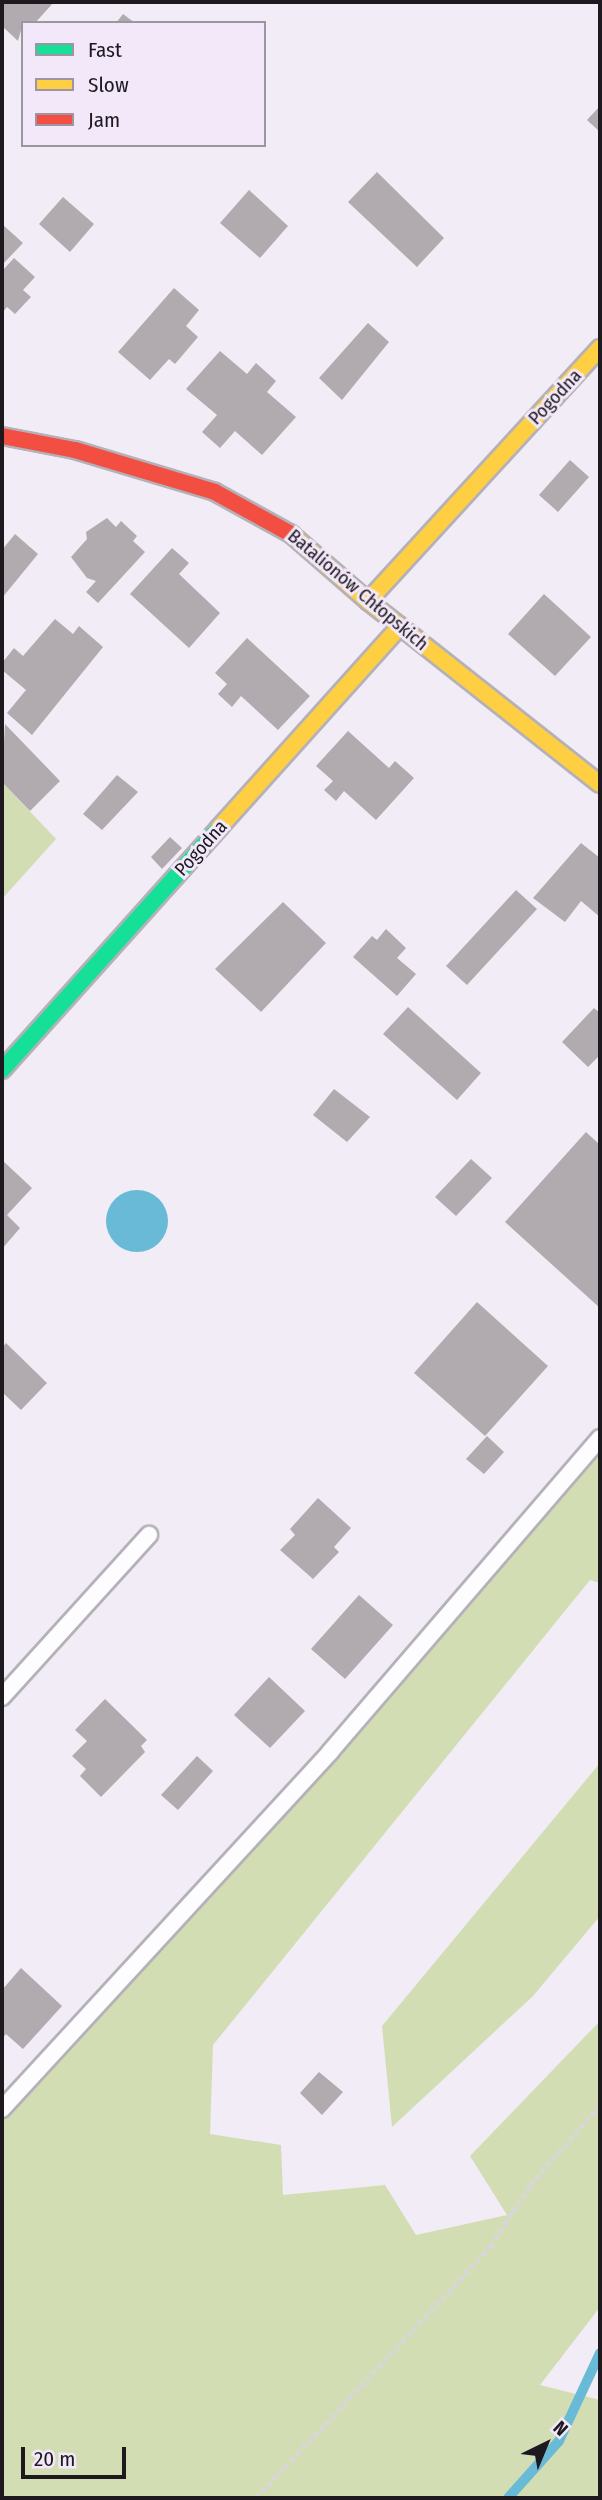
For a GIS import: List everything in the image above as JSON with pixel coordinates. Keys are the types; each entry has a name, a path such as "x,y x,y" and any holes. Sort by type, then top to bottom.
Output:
{"street":[{"name":"Pogodna","path":"368,601 600,348"},
{"name":"Batalionów Chłopskich","path":"2,436 75,450 215,492 284,528 368,601 600,784"},
{"name":"Pogodna","path":"2,1070 400,626"}],"lane":[{"path":"2,2109 321,1762 600,1438"},
{"path":"2,1696 149,1535"}],"path":[{"path":"256,2498 490,2248 530,2185 600,2105"}],"green space":[{"path":"2,782 56,839 2,899"},
{"path":"600,1443 600,1583 590,1580 213,2045 210,2134 281,2145 283,2195 385,2185 416,2235 507,2215 470,2156 600,2021 600,2307 540,2385 600,2400 600,2498 2,2498 2,2117"},
{"path":"600,1763 600,1916 533,1996 392,2127 382,2026"}],"water":[{"path":"137,1190 149,1192 159,1199 166,1209 166,1233 159,1243 149,1250 137,1252 125,1250 115,1243 108,1233 106,1221 108,1209 115,1199 125,1192"}],"building":[{"path":"2,2 54,2 37,21 21,21 18,41 2,26"},
{"path":"123,14 132,21 118,21"},
{"path":"600,106 600,132 587,120"},
{"path":"377,172 444,238 417,267 348,202"},
{"path":"249,190 288,226 260,258 220,223"},
{"path":"63,197 94,224 70,252 39,224"},
{"path":"2,224 23,243 2,265"},
{"path":"14,258 35,277 23,290 31,297 15,314 7,307 2,313 2,271"},
{"path":"174,288 199,310 186,326 198,337 175,364 169,359 150,380 118,352"},
{"path":"368,323 389,342 342,400 319,378"},
{"path":"220,351 247,374 256,363 276,381 267,392 296,417 262,455 235,431 220,448 202,432 217,415 186,389"},
{"path":"570,460 589,477 558,512 539,495"},
{"path":"107,518 116,527 121,521 137,536 133,541 145,552 98,603 86,592 96,581 87,578 71,557 87,539 86,532"},
{"path":"15,534 38,554 2,598 2,550"},
{"path":"172,548 189,563 179,574 220,613 189,648 130,594"},
{"path":"544,594 591,637 555,676 508,634"},
{"path":"55,619 73,634 79,626 103,647 32,735 7,713 26,690 2,670 2,663 14,648 23,656"},
{"path":"247,638 310,696 278,730 241,696 232,707 218,694 227,684 215,673"},
{"path":"5,724 60,781 30,811 2,782"},
{"path":"348,731 389,768 395,761 414,778 376,820 344,791 336,801 324,790 333,781 316,766"},
{"path":"117,775 138,792 102,830 83,814"},
{"path":"170,837 182,848 162,869 151,857"},
{"path":"581,843 600,858 600,917 581,901 565,922 533,898"},
{"path":"516,890 537,909 467,985 446,966"},
{"path":"283,902 326,943 261,1012 215,969"},
{"path":"386,929 406,948 397,958 416,974 397,996 353,957 372,936 377,940"},
{"path":"408,1007 481,1073 457,1100 383,1034"},
{"path":"594,1008 600,1013 600,1055 588,1067 562,1042"},
{"path":"334,1089 370,1117 347,1142 313,1115"},
{"path":"586,1132 600,1145 600,1308 505,1222"},
{"path":"471,1159 492,1178 456,1216 435,1197"},
{"path":"2,1160 32,1188 7,1215 20,1228 2,1249"},
{"path":"477,1302 548,1366 485,1436 414,1373"},
{"path":"6,1343 47,1383 21,1410 2,1392 2,1348"},
{"path":"487,1436 504,1452 484,1474 466,1459"},
{"path":"318,1498 351,1528 334,1547 339,1552 313,1579 280,1550 295,1535 290,1529"},
{"path":"359,1595 393,1625 345,1679 311,1649"},
{"path":"269,1677 305,1711 270,1748 234,1715"},
{"path":"105,1699 147,1740 141,1746 145,1752 101,1797 80,1776 86,1769 72,1756 87,1741 75,1730"},
{"path":"197,1756 213,1771 178,1810 161,1795"},
{"path":"21,1968 62,2006 23,2049 6,2034 2,2039 2,1990"},
{"path":"319,2072 343,2092 322,2115 300,2093"}],"waterway":[{"path":"508,2498 559,2441 600,2353"}],"traffic: fast":[{"path":"2,1070 219,828"}],"traffic: slow":[{"path":"368,601 600,348"},
{"path":"291,534 368,601 600,784"},
{"path":"219,828 400,626"}],"traffic: jam":[{"path":"2,436 75,450 215,492 291,534"}]}
